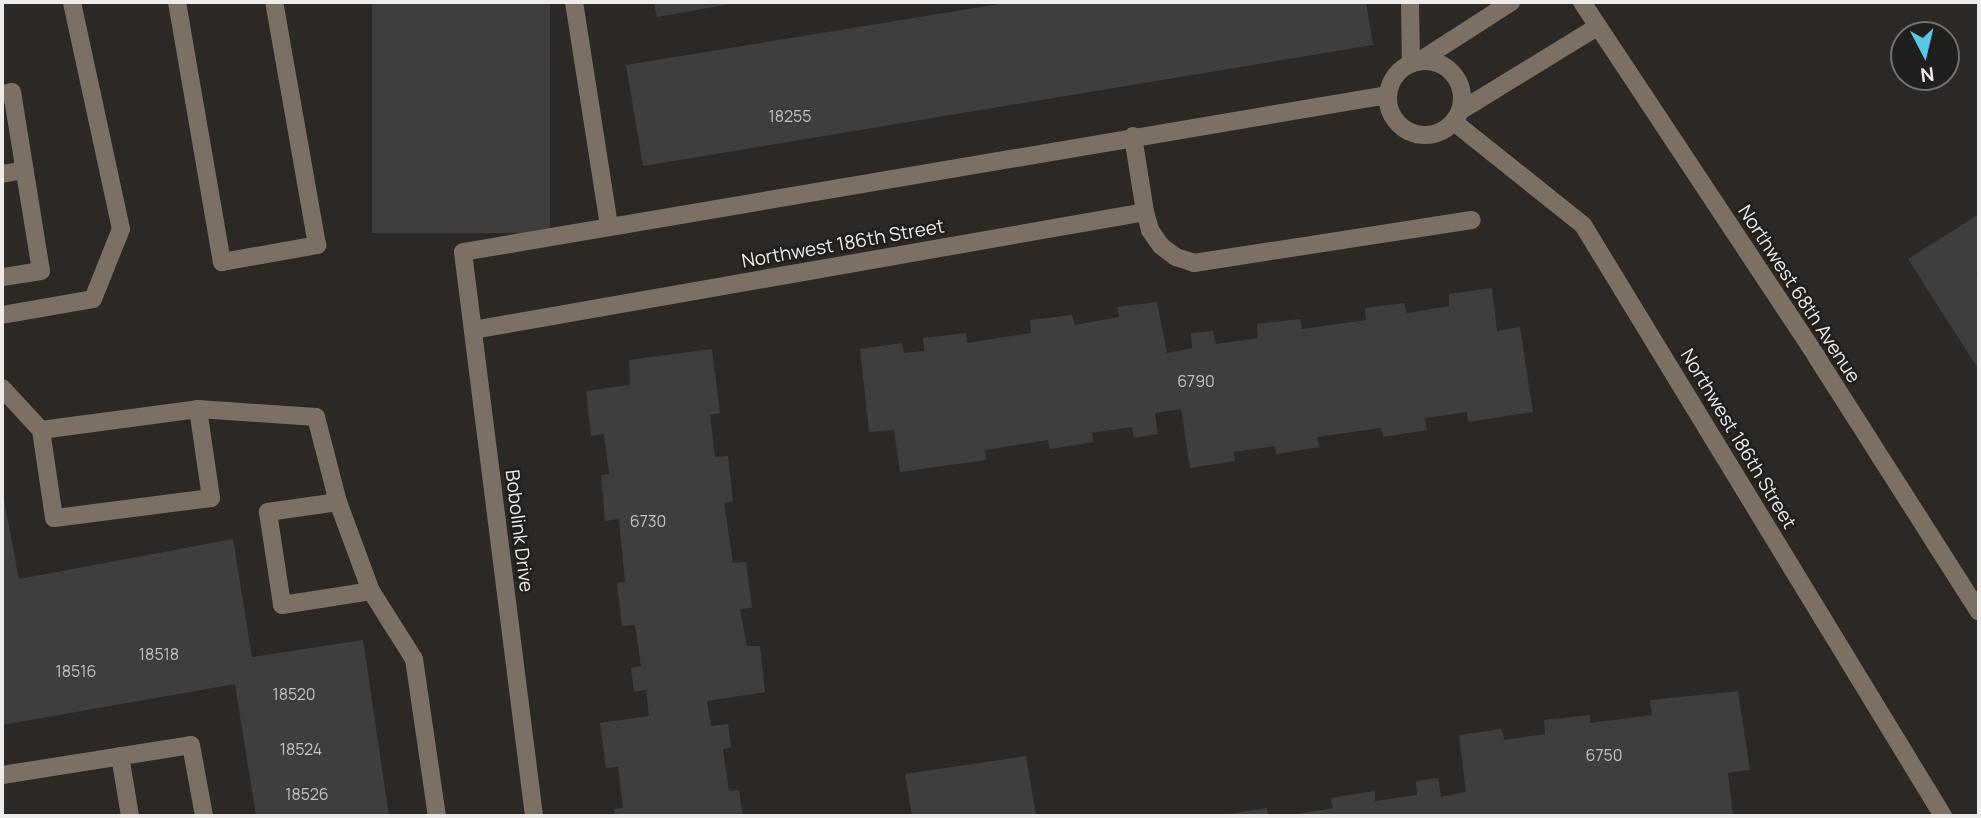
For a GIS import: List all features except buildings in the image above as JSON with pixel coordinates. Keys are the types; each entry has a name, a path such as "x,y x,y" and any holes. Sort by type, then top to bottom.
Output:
{"street":[{"path":"2,315 93,299 121,229 72,2"},
{"path":"177,2 222,262 317,245 274,2"},
{"path":"575,2 609,226 1387,95"},
{"path":"1410,2 1414,63"},
{"path":"1511,2 1396,75 1387,95 1389,110 1396,123 1406,131 1432,135 1457,116 1597,27"},
{"name":"Northwest 68th Avenue","path":"1581,2 1816,356 1979,612"},
{"path":"1414,63 1431,61 1453,74 1462,98 1457,116"},
{"path":"2,94 12,92 41,271 2,277"},
{"name":"Northwest 186th Street","path":"1457,116 1583,225 1943,816"},
{"path":"1133,136 1150,230 1161,246 1176,257 1194,263 1472,220"},
{"path":"2,174 25,170"},
{"name":"Northwest 186th Street","path":"473,330 1145,212"},
{"name":"Bobolink Drive","path":"534,816 463,252 609,226"},
{"path":"2,388 41,430 54,518 211,498 198,409"},
{"path":"41,430 198,409 316,417 338,502 371,592 414,659 437,816"},
{"path":"338,502 268,512 282,605 371,592"},
{"path":"2,775 191,745 204,816"},
{"path":"120,756 130,816"}]}
